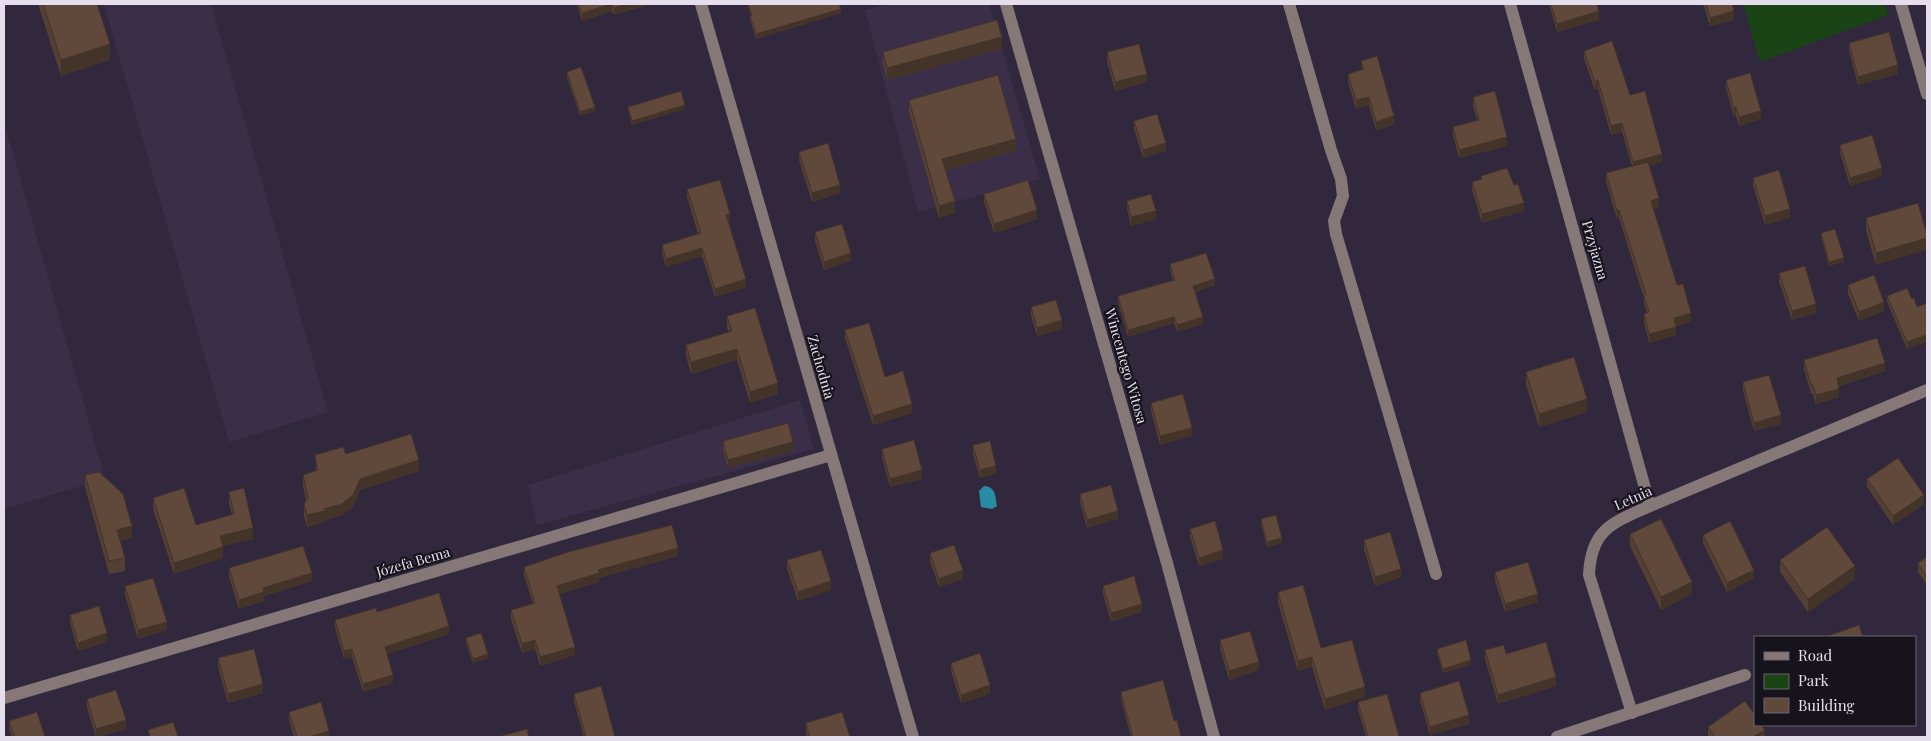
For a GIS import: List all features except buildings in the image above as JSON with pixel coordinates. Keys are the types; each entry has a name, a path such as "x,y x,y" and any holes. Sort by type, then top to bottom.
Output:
{"street":[{"name":"Zachodnia","path":"701,4 913,737"},
{"name":"Wincentego Witosa","path":"1006,4 1167,563 1214,737"},
{"path":"1289,4 1341,179 1343,196 1334,221 1336,234 1436,574"},
{"name":"Przyjazna","path":"1510,4 1650,506"},
{"path":"1901,4 1927,94"},
{"name":"Letnia","path":"1632,713 1589,575 1590,558 1595,543 1603,531 1616,521 1650,506 1927,390"},
{"name":"Józefa Bema","path":"4,698 831,455"},
{"path":"1557,737 1746,675"}],"shaded area":[{"path":"104,4 211,4 328,412 229,442"},
{"path":"887,4 989,4 1040,179 918,212 865,10"},
{"path":"4,121 105,479 4,509"},
{"path":"800,400 814,449 537,525 528,485"}],"green space":[{"path":"1743,4 1885,4 1888,15 1760,62"}],"water":[{"path":"984,486 993,490 997,506 992,509 981,507 979,491"}]}
